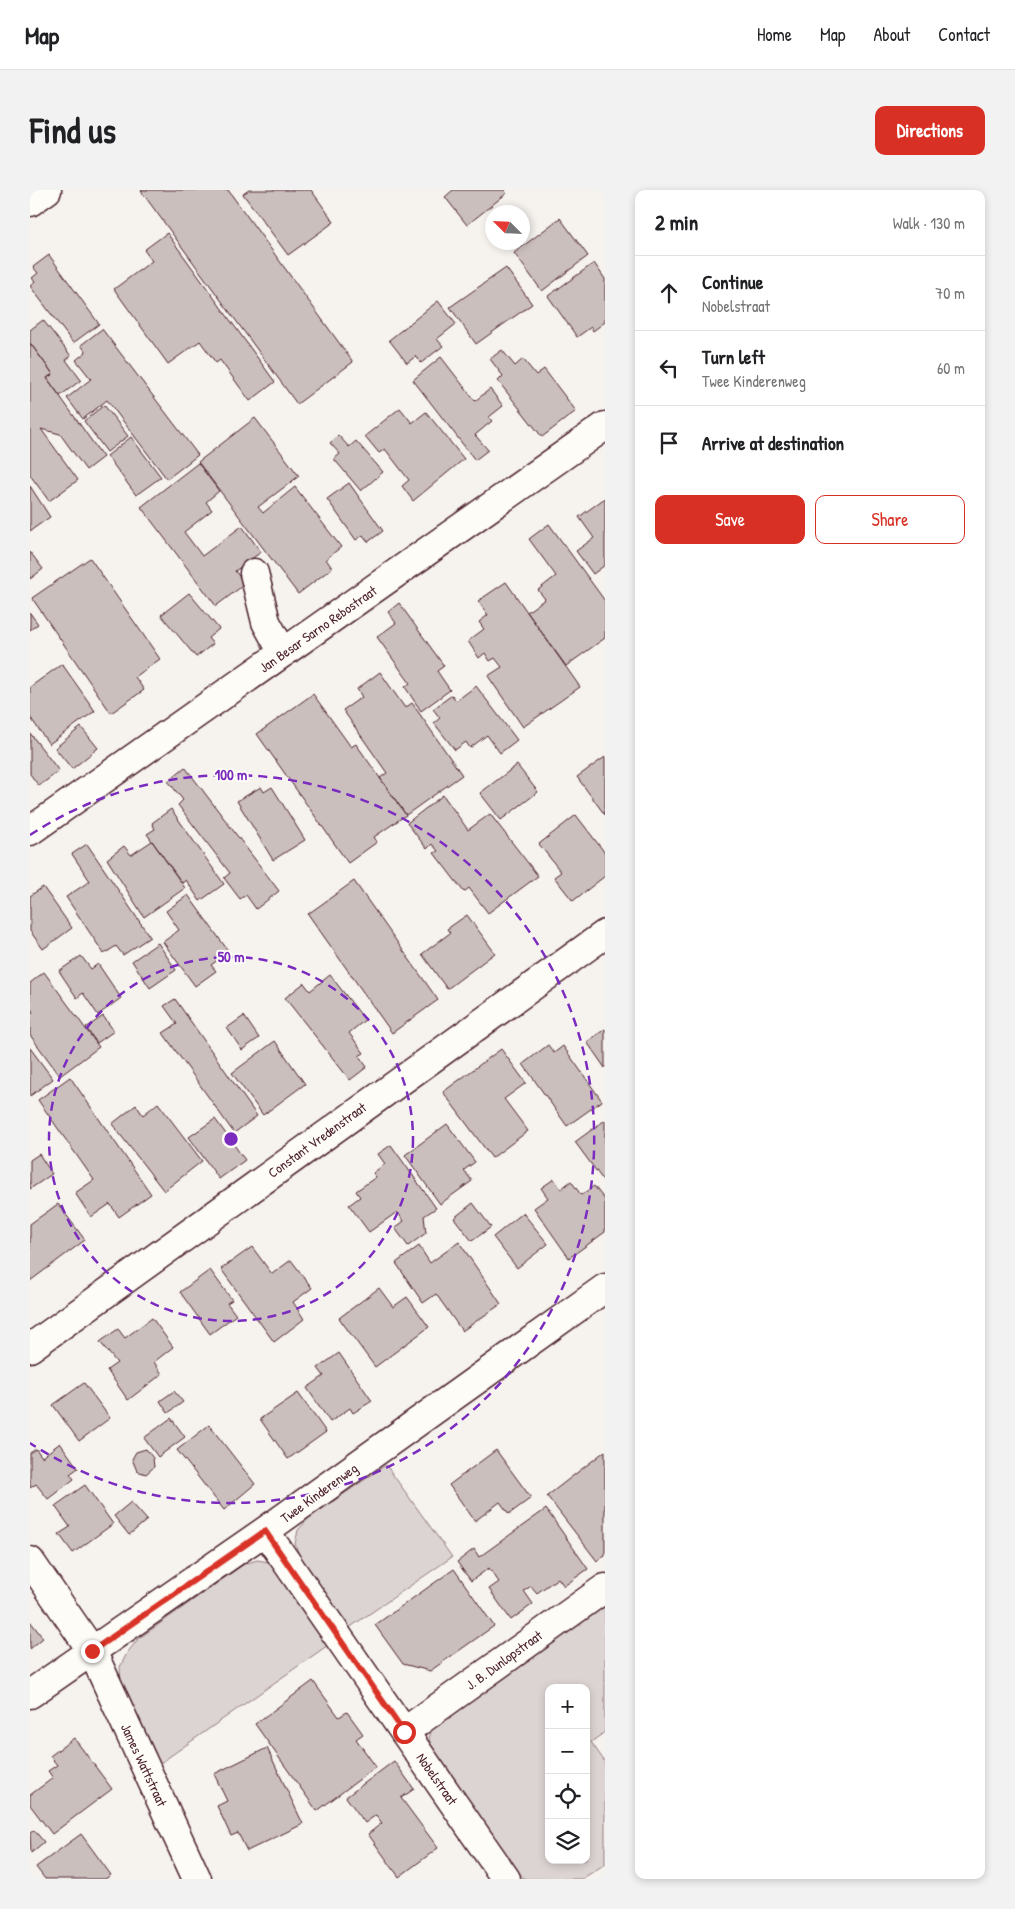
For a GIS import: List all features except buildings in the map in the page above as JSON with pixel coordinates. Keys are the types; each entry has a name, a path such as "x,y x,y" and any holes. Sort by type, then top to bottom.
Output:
{"street":[{"path":"30,202 47,190"},
{"name":"Jan Besar Sarno Rebostraat","path":"30,831 605,426"},
{"path":"254,573 266,622 283,653"},
{"name":"Constant Vredenstraat","path":"30,1348 605,934"},
{"name":"Twee Kinderenweg","path":"30,1694 265,1531 605,1288"},
{"name":"Nobelstraat","path":"265,1531 506,1879"},
{"name":"James Wattstraat","path":"30,1561 92,1651 194,1878"},
{"name":"J. B. Dunlopstraat","path":"404,1732 605,1588"}],"shaded area":[{"path":"386,1465 452,1557 349,1628 302,1563 295,1544 298,1530 309,1518"},
{"path":"257,1560 269,1562 283,1573 331,1643 159,1764 121,1684 120,1667 127,1653 138,1639 244,1564"},
{"path":"605,1606 605,1732 591,1742 605,1762 605,1864 582,1879 524,1879 435,1756 429,1739 432,1728"}],"route":[{"path":"92,1651 265,1531 404,1732"}]}
